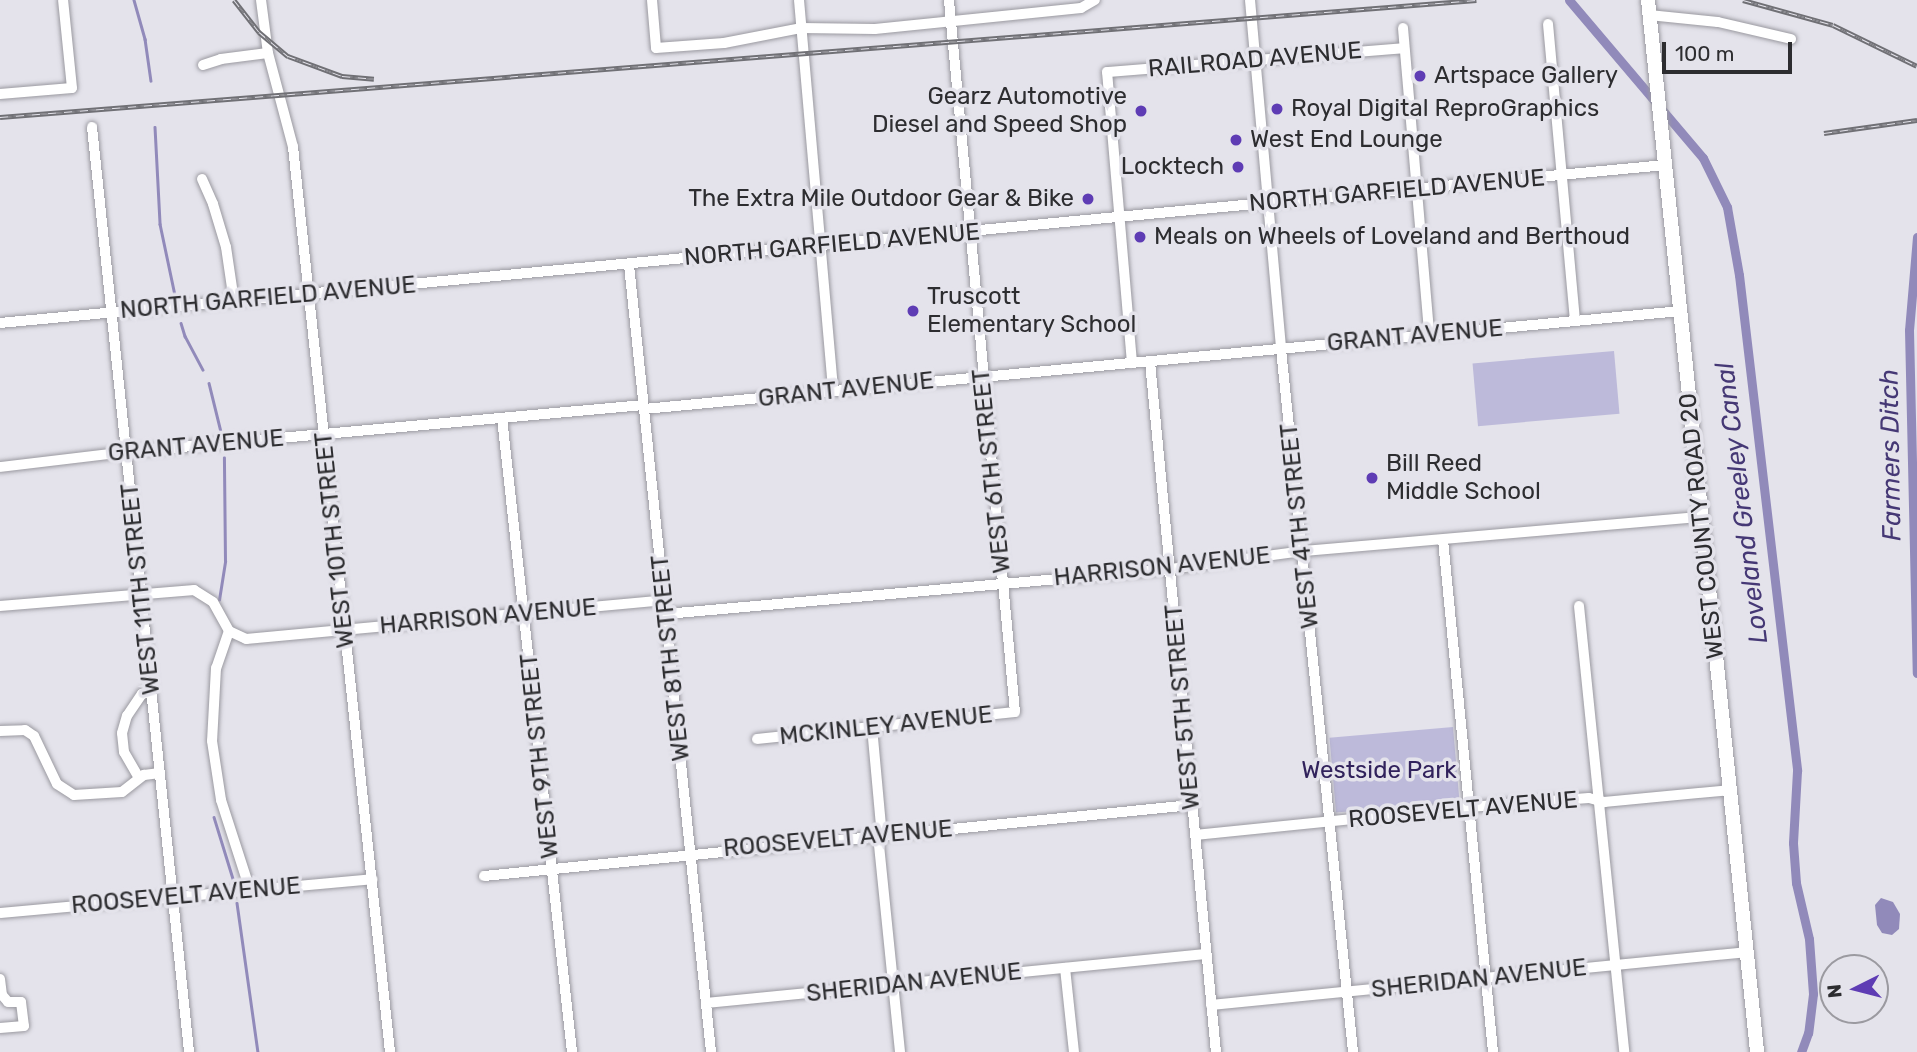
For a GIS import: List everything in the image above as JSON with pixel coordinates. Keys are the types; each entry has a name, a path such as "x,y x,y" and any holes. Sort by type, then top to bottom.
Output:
{"main road":[{"name":"WEST COUNTY ROAD 20","path":"1649,8 1757,1052"}],"street":[{"path":"0,94 72,88 63,0"},
{"name":"WEST 10TH STREET","path":"261,0 268,53 293,146 390,1052"},
{"path":"652,0 656,48 724,43 801,28 875,29 1081,8 1096,0"},
{"path":"799,0 834,391"},
{"name":"WEST 6TH STREET","path":"949,0 1014,712"},
{"name":"WEST 4TH STREET","path":"1250,0 1280,349 1353,1052"},
{"path":"1649,8 1791,39"},
{"path":"1548,24 1575,320"},
{"path":"1403,28 1429,334"},
{"name":"RAILROAD AVENUE","path":"1119,218 1107,72 1404,48"},
{"path":"203,65 221,59 268,53"},
{"name":"WEST 11TH STREET","path":"92,127 189,1052"},
{"name":"NORTH GARFIELD AVENUE","path":"0,323 1664,165"},
{"path":"202,179 226,247 234,301"},
{"path":"1119,218 1132,363"},
{"name":"WEST 8TH STREET","path":"629,265 711,1052"},
{"name":"GRANT AVENUE","path":"0,467 126,452 834,391 1680,311"},
{"name":"WEST 5TH STREET","path":"1150,362 1216,1052"},
{"name":"WEST 9TH STREET","path":"502,418 572,1052"},
{"name":"HARRISON AVENUE","path":"666,614 1170,569 1303,551 1700,517"},
{"path":"1443,540 1493,1052"},
{"path":"0,606 141,593 199,592 215,605 229,631 216,668 212,741 221,800 250,890"},
{"name":"HARRISON AVENUE","path":"229,631 246,639 664,600"},
{"path":"1579,606 1624,1052"},
{"path":"139,778 124,752 122,733 127,716 142,694 152,692"},
{"name":"MCKINLEY AVENUE","path":"757,739 1014,712"},
{"path":"872,727 900,1052"},
{"path":"0,731 25,730 34,736 57,784 74,795 122,792 132,787 139,778 160,773"},
{"name":"ROOSEVELT AVENUE","path":"1195,835 1469,807 1589,798 1599,801 1731,790"},
{"name":"ROOSEVELT AVENUE","path":"484,876 1192,804"},
{"name":"ROOSEVELT AVENUE","path":"0,913 372,879"},
{"name":"SHERIDAN AVENUE","path":"1211,1006 1748,953"},
{"name":"SHERIDAN AVENUE","path":"706,1003 1206,954"},
{"path":"1065,968 1074,1052"},
{"path":"0,979 2,995 8,1002 21,1002 24,1026 0,1028"}],"green space":[{"path":"1614,351 1619,414 1478,426 1473,363"},
{"name":"Westside Park","path":"1453,727 1460,802 1336,813 1329,738"}],"shaded area":[{"path":"1881,898 1893,902 1900,914 1899,929 1892,935 1882,933 1877,925 1875,905"}],"waterway":[{"path":"134,0 145,39 151,81"},
{"name":"Loveland Greeley Canal","path":"1569,0 1703,158 1727,207 1739,275 1797,771 1793,843 1796,883 1809,939 1813,994 1808,1033 1801,1052"},
{"path":"155,127 160,224 175,295"},
{"name":"Farmers Ditch","path":"1917,237 1909,330 1917,673"},
{"path":"181,323 203,370"},
{"path":"209,383 221,432"},
{"path":"219,600 225,561 224,458"},
{"path":"214,817 234,882"},
{"path":"237,903 258,1052"}],"railway":[{"path":"234,0 259,32 288,56 342,76 374,79"},
{"path":"0,117 1476,0"},
{"path":"1743,0 1833,25 1917,66"},
{"path":"1824,133 1917,120"}],"place":[{"name":"Artspace Gallery","path":"1420,76"},
{"name":"Royal Digital ReproGraphics","path":"1277,109"},
{"name":"Gearz Automotive Diesel and Speed Shop","path":"1141,111"},
{"name":"West End Lounge","path":"1236,140"},
{"name":"Locktech","path":"1238,167"},
{"name":"The Extra Mile Outdoor Gear & Bike","path":"1088,199"},
{"name":"Meals on Wheels of Loveland and Berthoud","path":"1140,237"},
{"name":"Truscott Elementary School","path":"913,311"},
{"name":"Bill Reed Middle School","path":"1372,478"}]}
